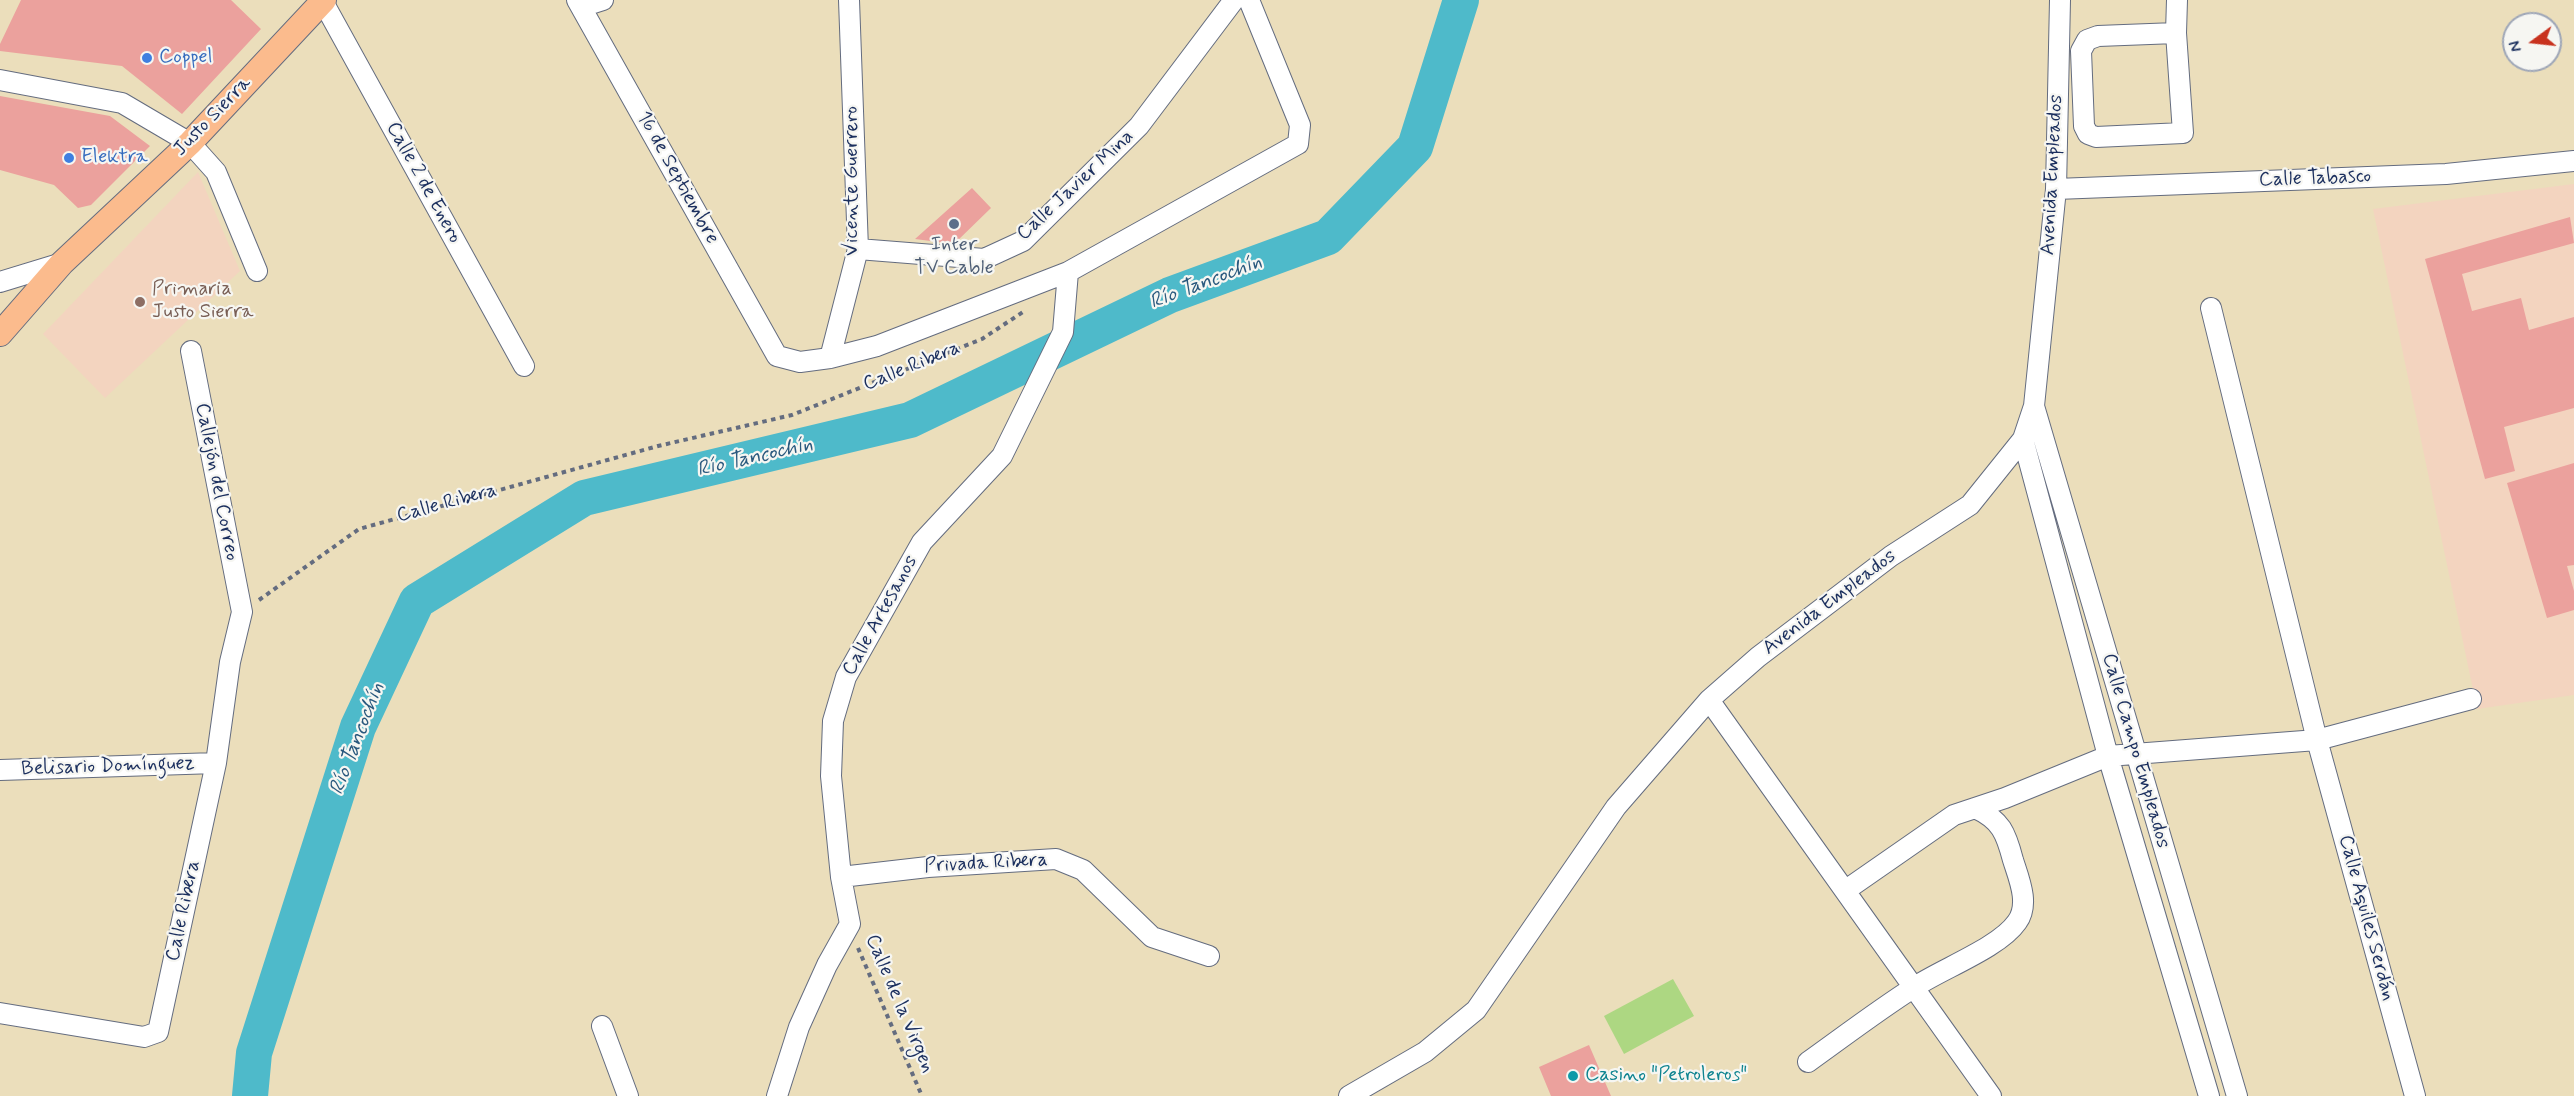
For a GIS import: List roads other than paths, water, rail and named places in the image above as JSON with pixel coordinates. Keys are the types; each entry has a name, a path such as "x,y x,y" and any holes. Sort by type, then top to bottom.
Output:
{"main road":[{"name":"Justo Sierra","path":"0,334 62,263 190,143 323,0"}],"street":[{"name":"Calle 2 de Enero","path":"323,0 524,366"},
{"path":"579,3 603,0"},
{"name":"Vicente Guerrero","path":"831,358 858,249 849,0"},
{"name":"Calle Javier Mina","path":"858,249 984,259 1023,241 1139,126 1234,0"},
{"name":"Calle Ribera","path":"777,356 800,362 831,358 878,346 1068,272 1299,144 1300,125 1249,0"},
{"name":"Avenida Empleados","path":"1349,1096 1425,1052 1476,1010 1616,807 1709,700 1758,657 1891,556 1970,505 2023,439 2034,406 2056,189 2060,0"},
{"path":"2176,33 2098,36 2087,40 2081,51 2084,126 2088,134 2096,136 2183,133 2176,33 2177,0"},
{"name":"16 de Septiembre","path":"579,3 777,356"},
{"path":"0,80 122,103 190,143 216,172 257,271"},
{"name":"Calle Tabasco","path":"2056,189 2446,174 2574,161"},
{"path":"0,282 62,263"},
{"name":"Calle Artesanos","path":"777,1096 799,1027 850,924 841,877 831,776 833,722 846,677 922,542 1002,456 1063,332 1068,272"},
{"name":"Calle Aquiles Serdán","path":"2211,308 2317,740 2415,1096"},
{"name":"Callejón del Correo","path":"190,351 242,612"},
{"name":"Calle Campo Empleados","path":"2034,406 2237,1096"},
{"name":"Calle Campo Empleados","path":"2023,439 2108,756 2210,1096"},
{"name":"Calle Ribera","path":"0,1013 144,1036 158,1032 216,763 230,662 242,612"},
{"path":"1846,890 1954,815 2108,756 2134,752 2317,740 2471,699"},
{"path":"1709,700 1991,1096"},
{"name":"Belisario Domínguez","path":"0,770 216,763"},
{"path":"1808,1062 1914,987 2000,938 2017,922 2023,909 2022,890 2007,837 1993,816 1975,808"},
{"name":"Privada Ribera","path":"841,877 928,867 1056,859 1083,870 1152,937 1209,956"},
{"path":"602,1026 628,1096"}],"waterway":[{"name":"Río Tancochín","path":"250,1096 254,1053 358,727 417,601 584,498 910,420 1170,295 1328,237 1415,147 1461,0"}],"place":[{"name":"Coppel","path":"147,58"},
{"name":"Elektra","path":"69,158"},
{"name":"Inter TV Cable","path":"954,224"},
{"name":"Primaria Justo Sierra","path":"140,302"},
{"name":"Casino \"Petroleros\"","path":"1573,1076"}]}
